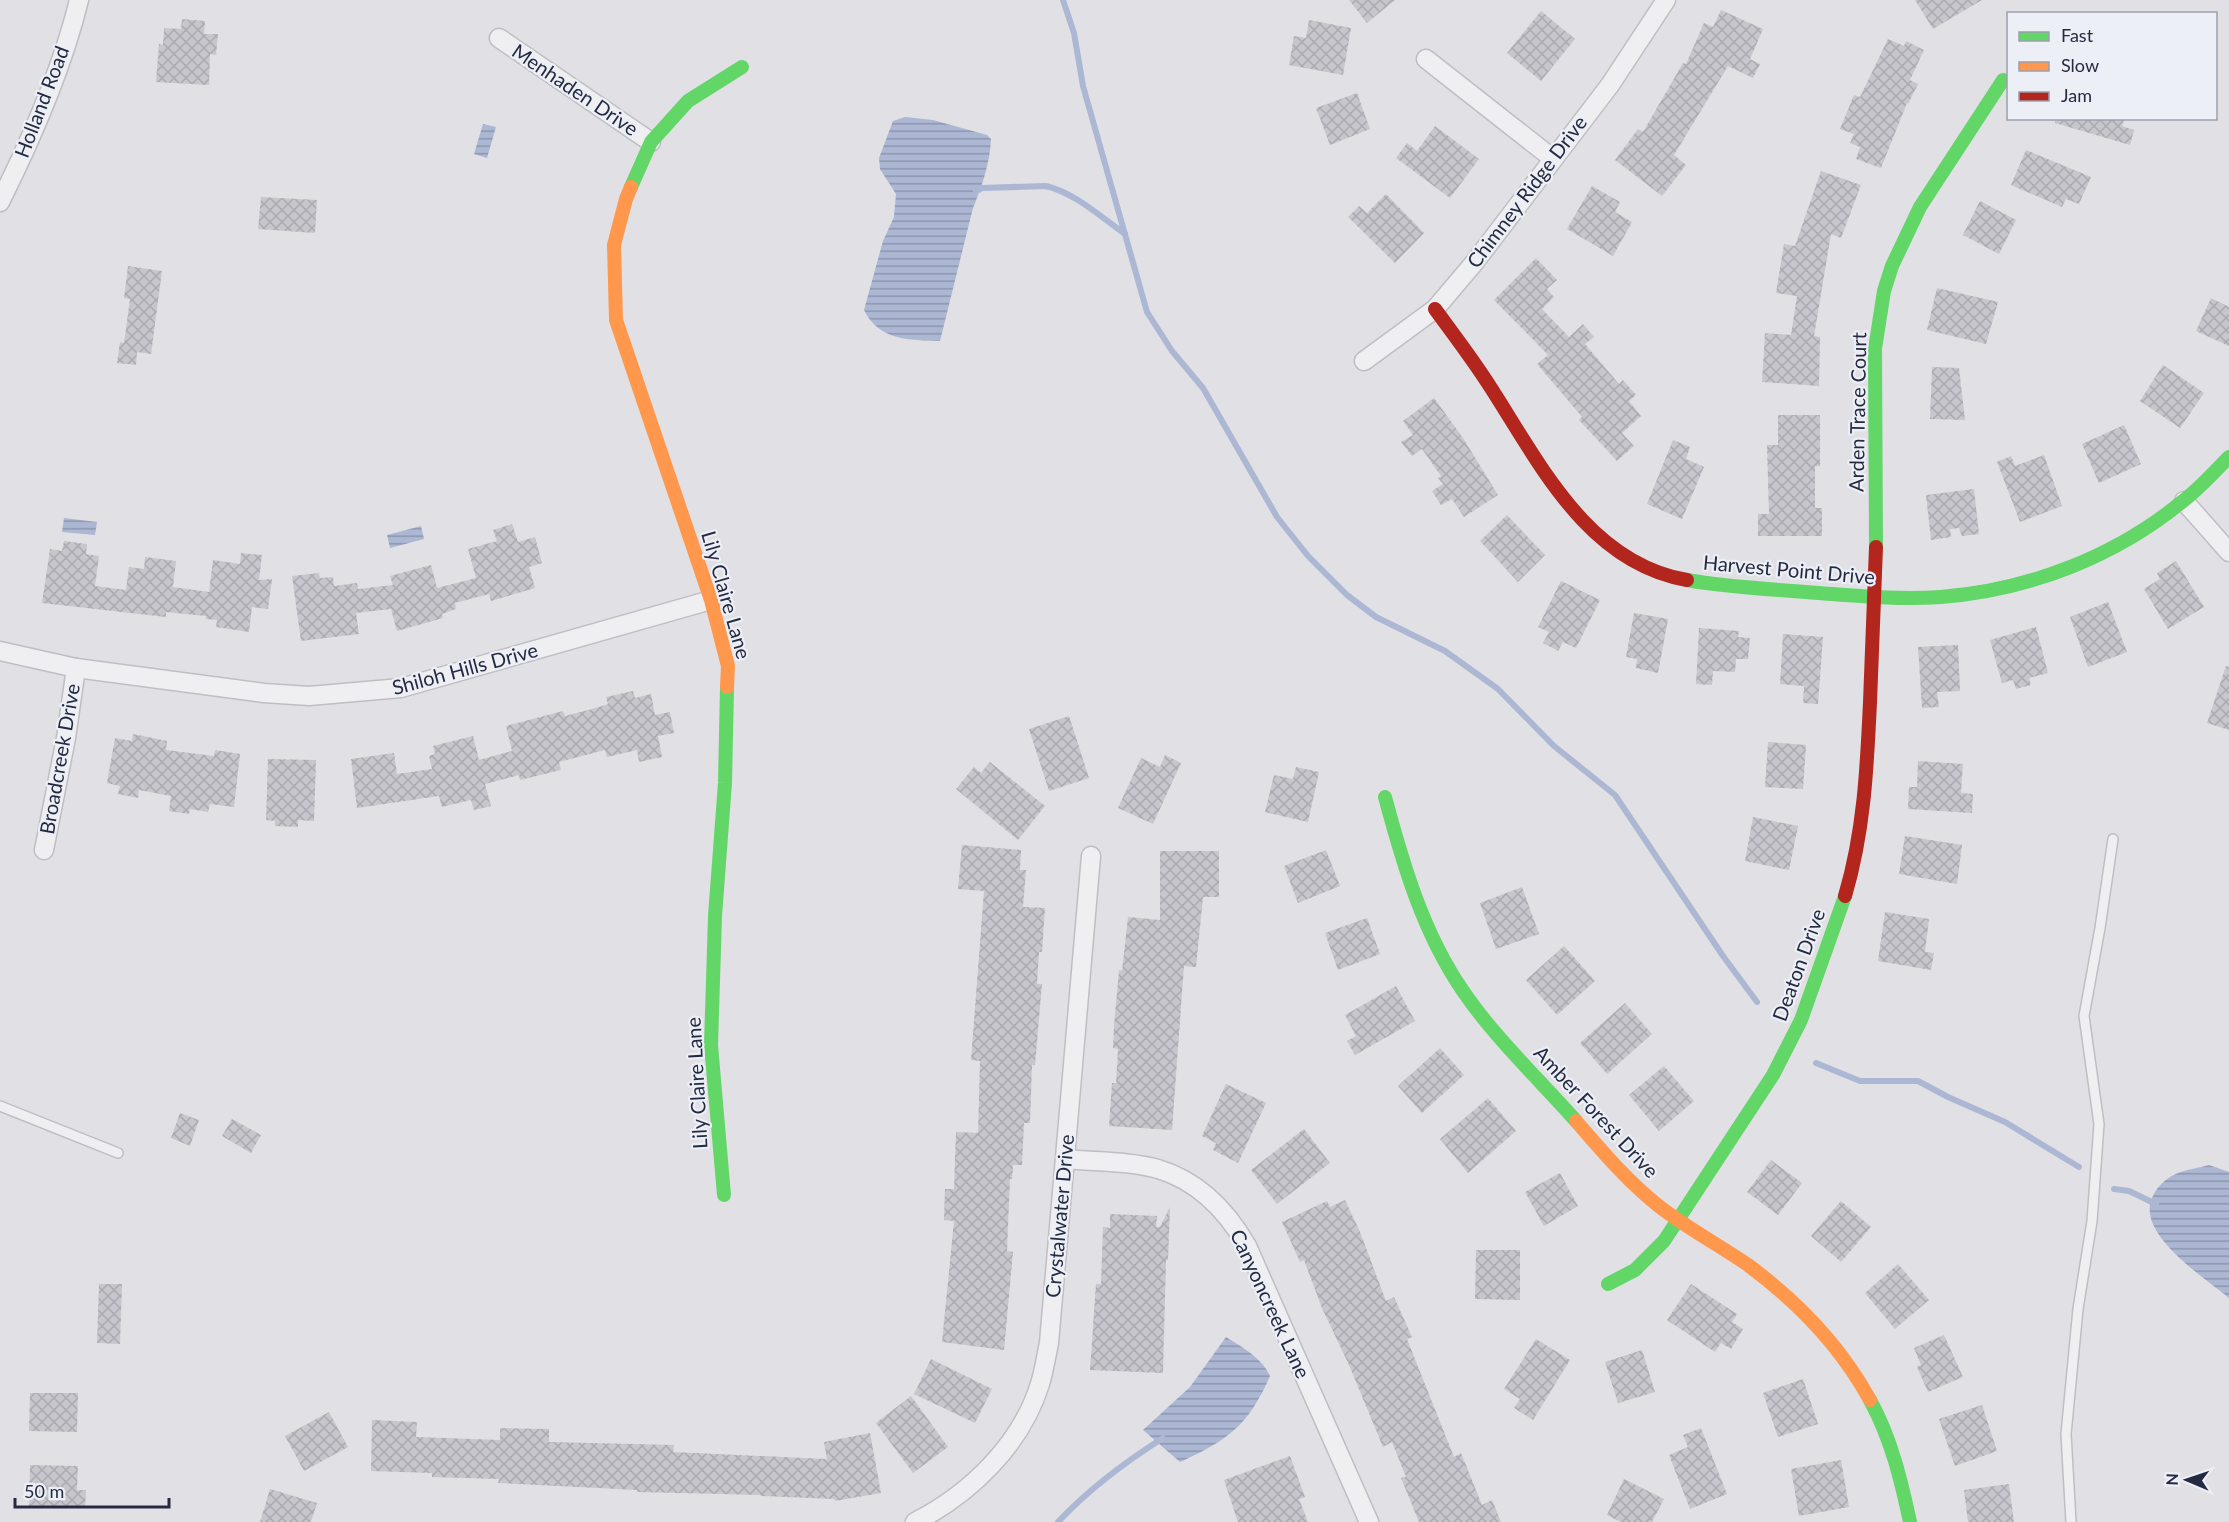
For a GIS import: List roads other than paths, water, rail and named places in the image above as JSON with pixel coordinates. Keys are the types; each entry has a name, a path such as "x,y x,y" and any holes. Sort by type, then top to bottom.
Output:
{"street":[{"name":"Holland Road","path":"0,202 21,159 56,75 79,0"},
{"name":"Chimney Ridge Drive","path":"1364,362 1434,309 1474,263 1610,85 1666,0"},
{"name":"Menhaden Drive","path":"499,38 651,142"},
{"path":"1426,59 1552,158"},
{"name":"Lily Claire Lane","path":"723,1194 711,1045 715,916 725,783 728,666 711,600 616,320 614,245 626,199 651,142 687,101 742,67"},
{"name":"Arden Trace Court","path":"1874,597 1877,530 1874,378 1875,349 1884,291 1892,266 1920,207 2003,80"},
{"name":"Harvest Point Drive","path":"1434,309 1490,386 1532,455 1581,519 1600,539 1627,558 1669,577 1716,585 1874,597 1939,597 2021,584 2057,572 2110,549 2158,520 2184,501 2229,457"},
{"path":"2184,501 2229,552"},
{"name":"Deaton Drive","path":"1608,1284 1635,1270 1680,1220 1786,1051 1813,989 1854,866 1863,821 1874,597"},
{"name":"Shiloh Hills Drive","path":"0,651 76,668 264,693 309,696 370,692 401,688 453,675 711,600"},
{"name":"Broadcreek Drive","path":"44,850 66,738 76,668"},
{"name":"Amber Forest Drive","path":"1385,797 1399,854 1443,958 1462,989 1496,1032 1622,1172 1649,1198 1783,1291 1836,1344 1862,1382 1886,1432 1904,1486 1910,1522"},
{"name":"Crystalwater Drive","path":"915,1522 956,1497 978,1480 1017,1432 1040,1385 1049,1343 1091,856"},
{"name":"Canyoncreek Lane","path":"1066,1159 1158,1169 1183,1179 1220,1206 1247,1246 1369,1522"}],"lane":[{"path":"2071,1522 2066,1434 2078,1309 2092,1221 2099,1124 2084,1016 2113,839"},
{"path":"0,1106 118,1153"}],"water":[{"path":"905,117 933,120 987,135 991,139 987,166 973,208 940,341 896,337 878,328 864,310 883,241 894,217 896,194 880,169 879,158 893,121"},
{"path":"483,124 496,127 487,158 474,154"},
{"path":"64,518 97,522 95,535 62,532"},
{"path":"421,526 424,539 390,548 387,535"},
{"path":"2209,1165 2229,1172 2229,1298 2190,1267 2163,1240 2154,1226 2150,1212 2154,1194 2166,1180 2182,1172"},
{"path":"1226,1337 1257,1358 1270,1376 1253,1407 1235,1430 1180,1462 1143,1430 1190,1387"}],"waterway":[{"path":"1063,0 1074,33 1083,86 1147,312 1172,351 1203,388 1277,517 1308,556 1347,595 1376,617 1445,651 1498,689 1554,746 1615,795 1723,956 1757,1002"},
{"path":"976,191 982,188 1046,186 1057,189 1097,213 1125,234"},
{"path":"1816,1063 1860,1081 1918,1081 2005,1122 2079,1167"},
{"path":"2114,1189 2129,1191 2156,1204"},
{"path":"1058,1522 1108,1477 1163,1438"}]}
